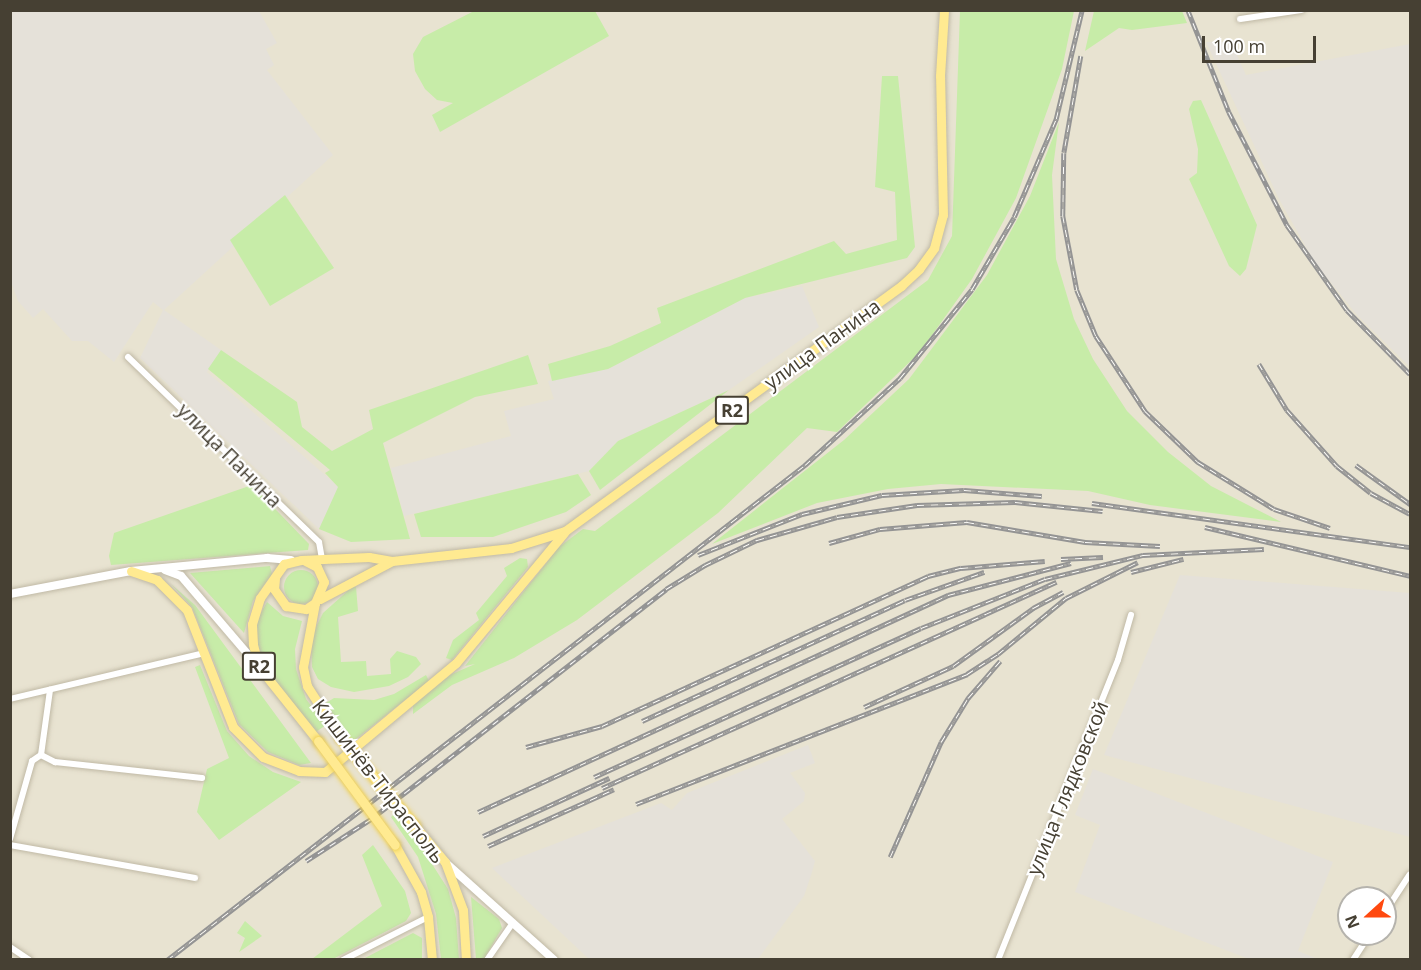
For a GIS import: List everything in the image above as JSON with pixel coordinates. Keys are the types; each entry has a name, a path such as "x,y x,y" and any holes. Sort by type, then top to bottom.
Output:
{"main road":[{"name":"улица Панина","path":"392,561 511,548 565,531 901,286 929,255 943,215 940,76 944,10"},
{"path":"131,571 157,580 175,594 187,610 233,727 264,757 299,771 325,772 456,663 565,531"},
{"name":"R2","path":"392,561 369,557 296,560 278,570 275,578 260,598 252,624 259,667 318,741 395,845 421,892 428,916 432,960"},
{"path":"275,578 274,589 286,606 306,609 317,601 321,574 316,567 296,560"},
{"name":"R2","path":"317,601 392,561"},
{"name":"Кишинёв-Тирасполь","path":"317,601 303,667 307,686 340,737 445,862 463,910 466,960"}],"street":[{"path":"1240,19 1301,10"},
{"name":"улица Панина","path":"128,357 319,542 322,559"},
{"path":"10,594 131,571 267,558 296,560"},
{"path":"161,568 181,576 259,667"},
{"name":"улица Глядковской","path":"998,960 1118,660 1131,615"},
{"path":"10,699 204,653"},
{"path":"10,839 32,761 41,755 50,690"},
{"path":"41,755 55,762 202,778"},
{"path":"10,845 195,878"},
{"path":"445,862 554,960"},
{"path":"1397,894 1410,874"},
{"path":"343,960 428,916"},
{"path":"487,960 512,924"},
{"path":"1353,960 1362,946"},
{"path":"10,947 29,960"}],"shaded area":[{"path":"10,11 1410,11 1410,959 11,959"},
{"path":"11,11 259,11 277,43 266,49 274,65 267,70 333,155 164,310 221,350 207,372 339,487 319,529 140,358 163,310 153,302 114,362 88,341 72,341 43,309 33,318 18,301 11,282"},
{"path":"1206,42 1231,42 1246,75 1410,44 1410,367 1357,315 1315,263 1279,199"},
{"path":"802,286 819,327 729,390 618,441 589,471 404,516 391,468 511,436 504,411 554,399 548,381 608,369 745,298"},
{"path":"1180,575 1410,593 1410,837 1104,755"},
{"path":"808,745 815,763 790,773 805,793 804,801 782,819 815,861 804,896 758,959 589,959 492,868 661,803 672,810 687,793"},
{"path":"1093,769 1333,862 1298,951 1318,959 1249,959 1075,892 1100,825 1075,815"}],"green space":[{"path":"476,10 595,11 609,36 440,132 432,115 453,103 437,100 425,89 415,71 413,54 423,37"},
{"path":"960,11 1074,11 1062,69 1016,198 972,279 920,352 837,432 807,428 718,513 577,620 514,658 452,685 413,714 413,703 450,675 475,664 465,666 559,547 583,529 595,531 928,280 952,236"},
{"path":"1094,11 1182,11 1187,23 1132,30 1119,28 1085,51"},
{"path":"882,76 898,76 915,247 907,258 745,298 608,369 552,381 548,364 610,346 661,323 657,308 834,241 846,254 897,240 895,192 875,187"},
{"path":"1201,100 1257,225 1246,269 1240,276 1229,266 1189,179 1197,173 1198,149 1189,109 1193,101"},
{"path":"1059,122 1052,175 1056,259 1074,319 1093,359 1127,411 1168,452 1211,486 1281,522 1150,505 1088,491 941,484 888,489 817,503 712,544 844,440 909,379 987,275 1030,196"},
{"path":"285,195 334,268 270,306 230,240"},
{"path":"221,350 297,402 302,427 332,451 373,429 369,410 528,355 538,384 475,397 383,443 410,539 351,542 319,529 338,487 325,473 330,470 208,369"},
{"path":"729,390 600,490 589,471 618,441"},
{"path":"578,474 591,495 566,512 493,537 421,537 414,514"},
{"path":"252,485 309,544 308,550 111,565 109,556 114,533"},
{"path":"520,558 527,559 528,567 452,660 446,658 453,640 479,620 476,613 507,576 504,568"},
{"path":"270,566 272,574 253,601 244,633 190,573"},
{"path":"301,570 313,575 318,587 313,599 301,604 289,599 284,587 289,575"},
{"path":"171,584 195,605 311,763 299,765 268,752 239,724 192,607"},
{"path":"352,587 356,587 358,611 338,617 341,662 366,661 367,676 391,674 390,659 397,651 416,657 421,664 408,677 389,686 354,692 331,687 318,679 312,667 311,637 323,613"},
{"path":"267,602 283,616 302,621 295,649 296,669 306,699 326,725 316,732 264,667 255,643 258,618"},
{"path":"200,665 227,731 249,756 273,772 301,782 219,840 197,812 207,769 229,758 195,667"},
{"path":"426,675 429,681 351,743 326,703 334,698 374,700 394,694"},
{"path":"398,811 448,889 456,918 459,959 441,959 436,914 418,857 391,817"},
{"path":"373,845 405,891 411,913 406,921 333,959 312,959 382,906 362,855"},
{"path":"471,897 499,919 502,928 484,959 476,959"},
{"path":"245,921 262,936 239,952 245,938 237,933"},
{"path":"413,933 422,938 422,959 363,959"}],"railway":[{"path":"167,960 805,465 900,378 972,289 1014,217 1056,119 1082,10"},
{"path":"1188,10 1229,112 1287,225 1347,310 1410,374"},
{"path":"1081,56 1064,153 1063,216 1077,290 1096,336 1145,411 1198,462 1274,509 1330,528"},
{"path":"1259,364 1287,410 1337,466 1371,493 1410,514"},
{"path":"1356,465 1410,504"},
{"path":"698,555 802,514 882,495 964,490 1042,496"},
{"path":"306,861 371,819 666,589 705,565 757,540 837,517 917,505 1015,502 1103,511"},
{"path":"1092,503 1410,547"},
{"path":"829,543 880,529 967,522 1085,542 1160,546"},
{"path":"1205,527 1410,576"},
{"path":"594,777 921,628 1045,579 1143,555 1264,549"},
{"path":"1061,559 1103,557"},
{"path":"1131,572 1183,559"},
{"path":"526,747 602,726 928,576 961,568 1045,561"},
{"path":"636,804 967,674 998,654 1066,598 1138,562"},
{"path":"478,812 948,595 1071,563"},
{"path":"642,721 905,600 984,572"},
{"path":"602,788 1056,582"},
{"path":"864,707 953,666 1033,608 1063,592"},
{"path":"890,857 941,742 968,698 1000,661"},
{"path":"483,836 609,778"},
{"path":"488,846 614,789"}]}
